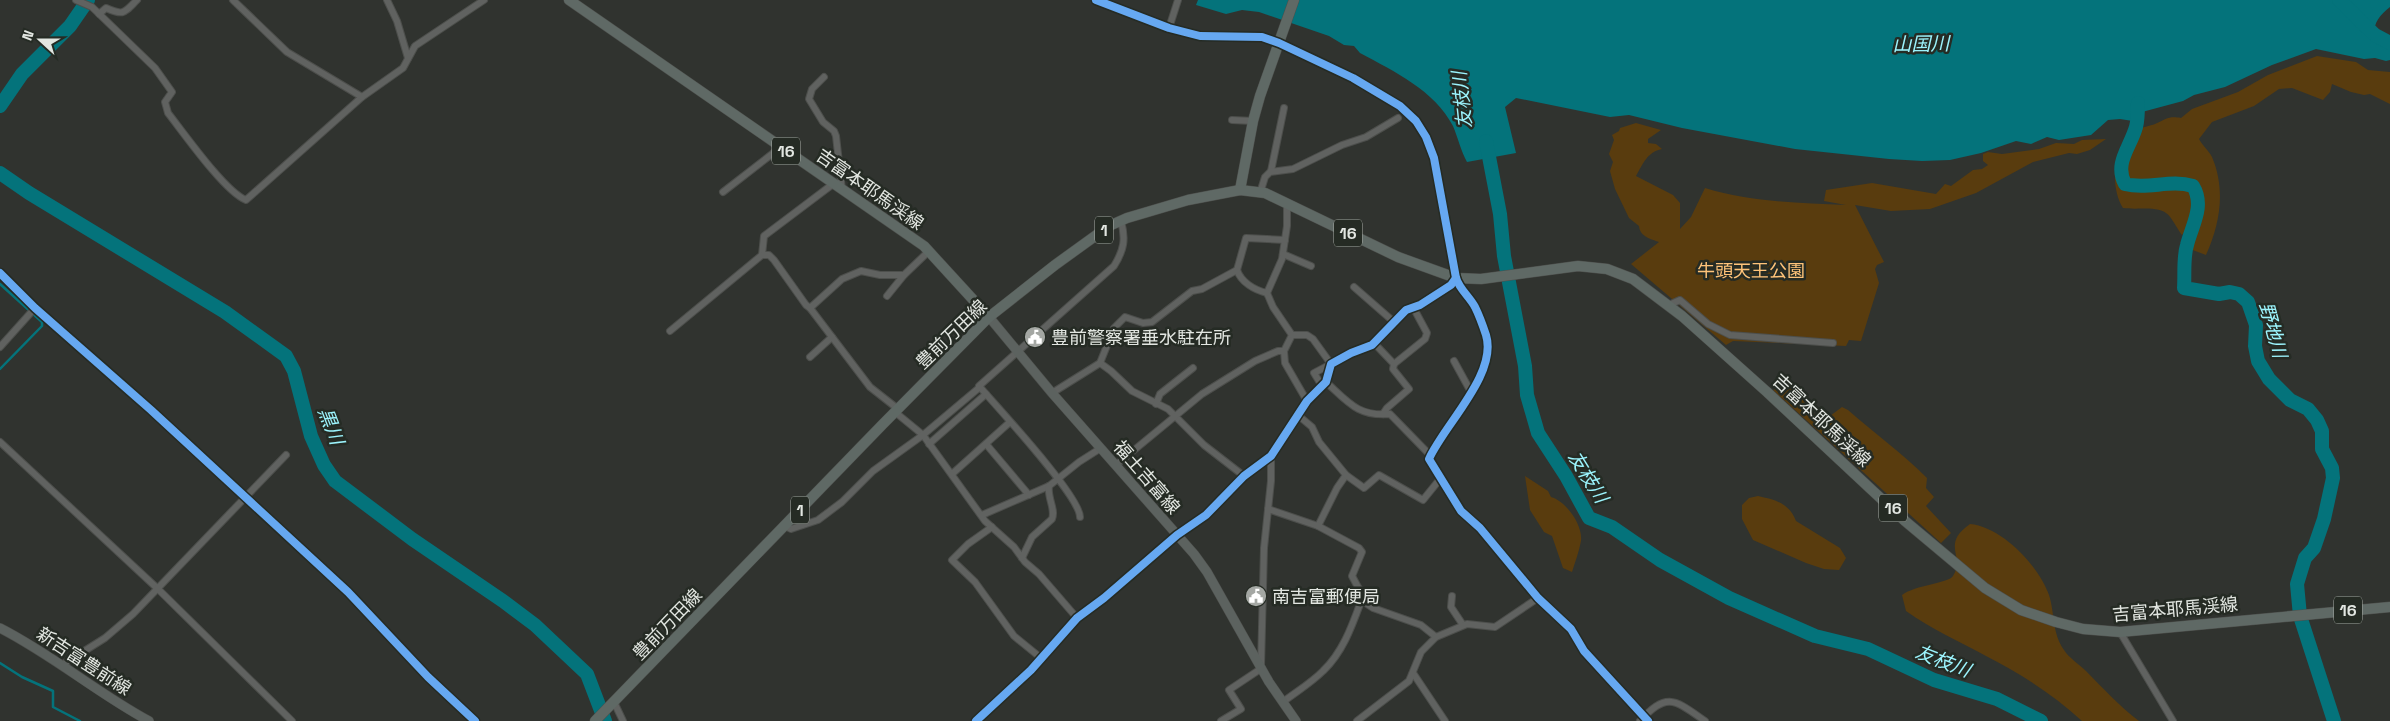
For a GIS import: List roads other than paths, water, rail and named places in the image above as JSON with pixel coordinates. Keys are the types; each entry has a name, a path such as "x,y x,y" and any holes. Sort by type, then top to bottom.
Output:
{"main road":[{"name":"吉富本耶馬渓線","path":"570,0 837,187 878,213 929,251 989,317"},
{"path":"1240,190 1253,121 1294,0"},
{"name":"吉富本耶馬渓線","path":"1240,190 1260,193 1287,203 1398,257 1456,278 1481,279 1559,268 1588,266 1616,272 1640,283 1669,305 1767,392 1905,521 1985,588 2021,610 2056,622 2082,628 2120,632 2390,606"},
{"name":"豊前万田線","path":"596,720 896,410 989,317 1055,265 1109,226 1188,200 1240,190"},
{"name":"福土吉富線","path":"989,317 1207,572 1261,667 1296,721"},
{"name":"新吉富豊前線","path":"0,628 149,721"}],"street":[{"path":"76,0 92,7 155,68 172,92 165,102 168,113 220,176 240,198 246,200 362,97 403,68 416,46 484,0"},
{"path":"99,14 106,8 118,14 124,13 137,0"},
{"path":"233,0 287,52 362,97"},
{"path":"387,0 397,21 408,58"},
{"path":"1096,0 1169,28 1200,36 1262,37 1280,40 1353,78 1400,106 1416,122 1426,137 1434,158 1459,288 1474,305 1489,347 1477,384 1429,459 1461,511 1480,528 1538,598 1571,629 1584,651 1644,719 1656,704 1664,701 1674,702 1705,721"},
{"path":"1169,28 1178,0"},
{"path":"762,255 764,236 837,187 836,136 834,130 822,122 809,99 812,90 824,77"},
{"path":"1260,193 1265,177 1271,171 1284,108"},
{"path":"1271,171 1293,169 1342,145 1366,137 1398,118"},
{"path":"1232,120 1253,121"},
{"path":"723,192 781,146"},
{"path":"1287,203 1283,254 1267,293 1273,307 1292,335"},
{"path":"785,526 791,529 818,520 842,502 873,471 922,435 980,387 1069,303 1106,275 1114,266 1124,244 1125,234 1121,221"},
{"path":"1267,293 1257,290 1240,277 1237,270 1246,238 1285,240"},
{"path":"887,296 904,275 929,251"},
{"path":"1283,254 1311,266"},
{"path":"670,331 762,255 768,255 774,260 806,305 870,387 922,435 992,527 1014,546 1022,558 1077,618"},
{"path":"1052,393 1100,363 1114,328 1126,317 1143,323 1152,322 1192,291 1202,289 1237,270"},
{"path":"810,308 842,280 861,271 904,275"},
{"path":"0,273 35,308 151,410 348,592 428,677 475,721"},
{"path":"1430,456 1390,414 1367,414 1324,384 1314,373 1374,343 1406,310 1451,285 1456,278"},
{"path":"1354,287 1394,322"},
{"path":"1669,305 1680,300 1708,324 1730,334 1833,342"},
{"path":"1394,364 1425,339 1427,333 1413,307"},
{"path":"0,346 35,308"},
{"path":"1292,335 1284,351 1285,363 1307,401"},
{"path":"1292,335 1307,335 1313,339 1331,364"},
{"path":"810,357 832,337"},
{"path":"1374,343 1394,364 1393,368 1409,389 1387,408 1383,414"},
{"path":"1116,465 1202,394 1255,361 1278,351 1284,351"},
{"path":"1454,361 1471,392"},
{"path":"1100,363 1132,391 1168,409 1204,445 1244,476"},
{"path":"976,721 1042,658 1077,618 1104,598 1177,535 1206,515 1244,476 1271,456 1299,416 1307,401 1324,384 1331,364"},
{"path":"1156,404 1160,394 1193,368"},
{"path":"980,387 1059,480 1080,510 1080,517"},
{"path":"929,444 986,394"},
{"path":"1299,416 1312,427 1319,442 1346,475 1364,488 1378,475 1423,500 1440,479"},
{"path":"952,474 1010,422"},
{"path":"0,442 158,589 292,721"},
{"path":"986,444 1029,494"},
{"path":"982,515 1049,486 1100,448"},
{"path":"62,665 105,638 158,589 286,455"},
{"path":"1221,721 1241,709 1229,690 1261,667 1264,548 1271,456"},
{"path":"1318,526 1337,488 1346,475"},
{"path":"1022,558 1032,537 1054,515 1048,495 1049,486"},
{"path":"1268,509 1318,526 1359,548 1362,552 1352,576 1363,596 1373,608 1421,625 1436,637"},
{"path":"992,527 968,544 952,560 974,582 1014,636 1042,658"},
{"path":"1283,702 1323,672 1336,656 1347,638 1363,596"},
{"path":"1452,596 1451,607 1463,626"},
{"path":"1357,721 1408,681 1421,652 1436,637 1463,626 1495,627 1538,598"},
{"path":"2120,632 2173,721"},
{"path":"1413,673 1445,721"},
{"path":"613,703 623,721"}],"water":[{"name":"山国川","path":"1198,0 2390,0 2390,7 2378,20 2374,38 2390,38 2383,45 2390,44 2390,60 2364,59 2316,49 2272,65 2225,87 2142,112 2139,122 2120,119 2108,120 2091,135 2059,140 2047,137 2031,144 2016,141 1981,153 1950,160 1889,159 1795,149 1682,128 1629,115 1610,117 1516,98 1505,107 1516,153 1467,162 1453,126 1435,102 1412,83 1360,53 1354,46 1344,45 1329,36 1259,12 1242,10 1226,14 1196,5"}],"waterway":[{"name":"黒川","path":"0,106 22,74 70,26 88,0"},
{"path":"2339,0 2375,35 2390,43"},
{"name":"野地川","path":"2138,103 2136,127 2122,162 2121,169 2125,184 2134,186 2176,184 2193,186 2198,201 2198,208 2186,250 2184,288 2219,294 2230,292 2239,294 2248,302 2256,325 2255,346 2258,361 2269,379 2290,400 2308,409 2317,420 2322,431 2322,449 2332,468 2333,478 2324,519 2314,548 2305,558 2297,584 2300,616 2334,721"},
{"name":"友枝川","path":"1486,141 1500,214 1504,256 1525,366 1527,395 1538,433 1566,476 1589,518 1612,527 1660,560 1729,598 1815,636 1868,649 1934,680 1997,699 2041,721"},
{"name":"黒川","path":"0,173 29,193 225,312 286,356 294,371 311,436 324,465 335,481 412,539 535,625 587,674 605,721"},
{"path":"0,284 42,322 42,326 0,369"},
{"path":"0,663 22,677 53,691 53,707 80,721"}],"place":[{"name":"豊前警察署垂水駐在所","path":"1035,337"},
{"name":"南吉富郵便局","path":"1256,596"}],"park label":[{"name":"牛頭天王公園","path":"1751,270"}]}
